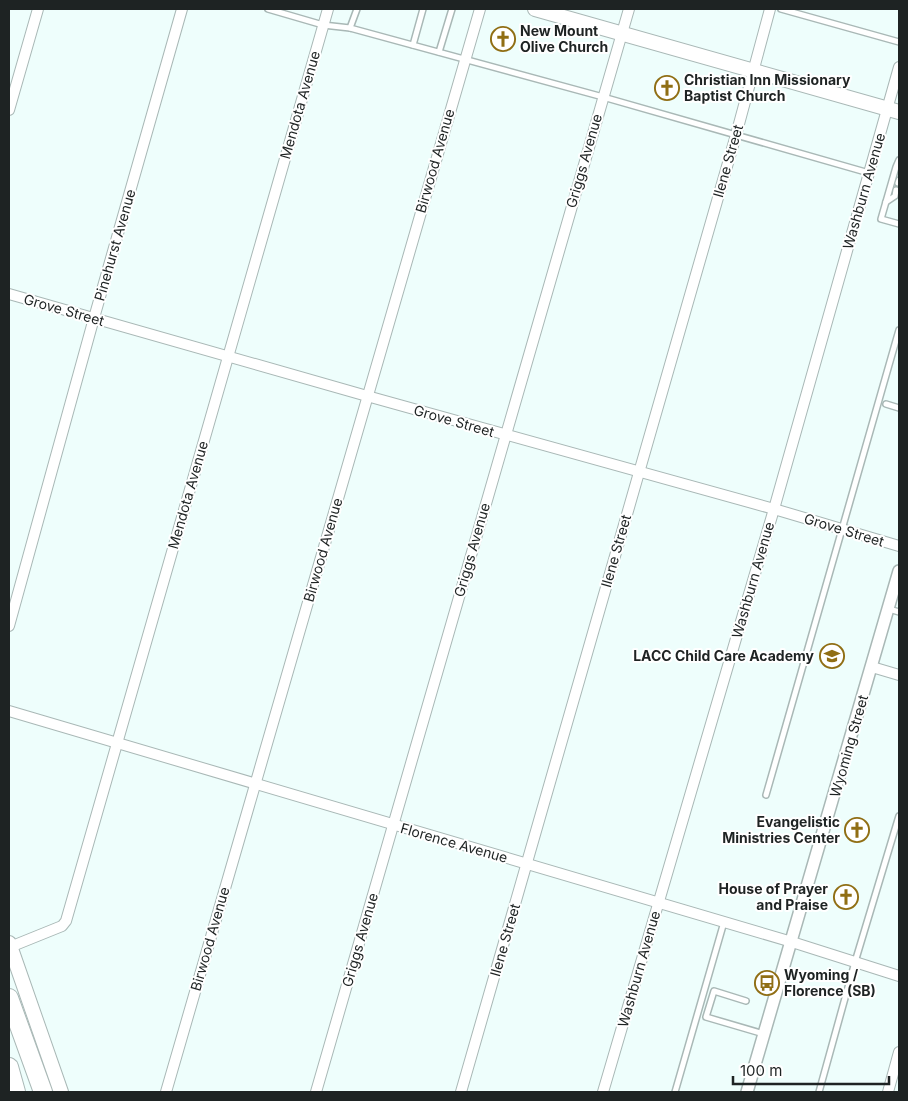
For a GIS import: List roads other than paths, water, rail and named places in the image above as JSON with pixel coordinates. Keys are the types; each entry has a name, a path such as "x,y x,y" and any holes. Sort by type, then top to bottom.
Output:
{"highway":[{"path":"9,998 43,1092"},
{"path":"9,1067 16,1092"}],"main road":[{"path":"535,9 893,110"},
{"path":"9,945 50,1056 61,1092"}],"street":[{"path":"9,110 38,9"},
{"name":"Pinehurst Avenue","path":"9,626 182,9"},
{"name":"Mendota Avenue","path":"9,945 65,924 328,9"},
{"name":"Birwood Avenue","path":"166,1092 480,9"},
{"name":"Griggs Avenue","path":"316,1092 629,9"},
{"name":"Ilene Street","path":"461,1092 736,135 770,9"},
{"name":"Washburn Avenue","path":"603,1092 774,509 869,173 893,110 899,67"},
{"name":"Grove Street","path":"9,294 505,435 774,509 899,546"},
{"name":"Wyoming Street","path":"747,1092 872,667 894,610 899,572"},
{"path":"872,667 899,675"},
{"name":"Florence Avenue","path":"9,711 393,826 792,942 899,976"},
{"path":"888,1092 899,1052"}],"lane":[{"path":"268,9 324,25 350,28 439,52 869,173"},
{"path":"350,28 357,9"},
{"path":"414,46 423,9"},
{"path":"439,52 452,9"},
{"path":"781,9 899,42"},
{"path":"899,160 881,219 899,224"},
{"path":"886,202 895,196 896,190"},
{"path":"766,795 899,330"},
{"path":"886,404 899,408"},
{"path":"819,1092 855,962 899,816"},
{"path":"675,1092 724,922"},
{"path":"746,1001 714,991 706,1017 764,1034"}],"place":[{"name":"New Mount Olive Church","path":"503,39"},
{"name":"Christian Inn Missionary Baptist Church","path":"667,88"},
{"name":"LACC Child Care Academy","path":"832,656"},
{"name":"Evangelistic Ministries Center","path":"857,830"},
{"name":"House of Prayer and Praise","path":"846,897"},
{"name":"Wyoming / Florence (SB)","path":"767,983"}]}
